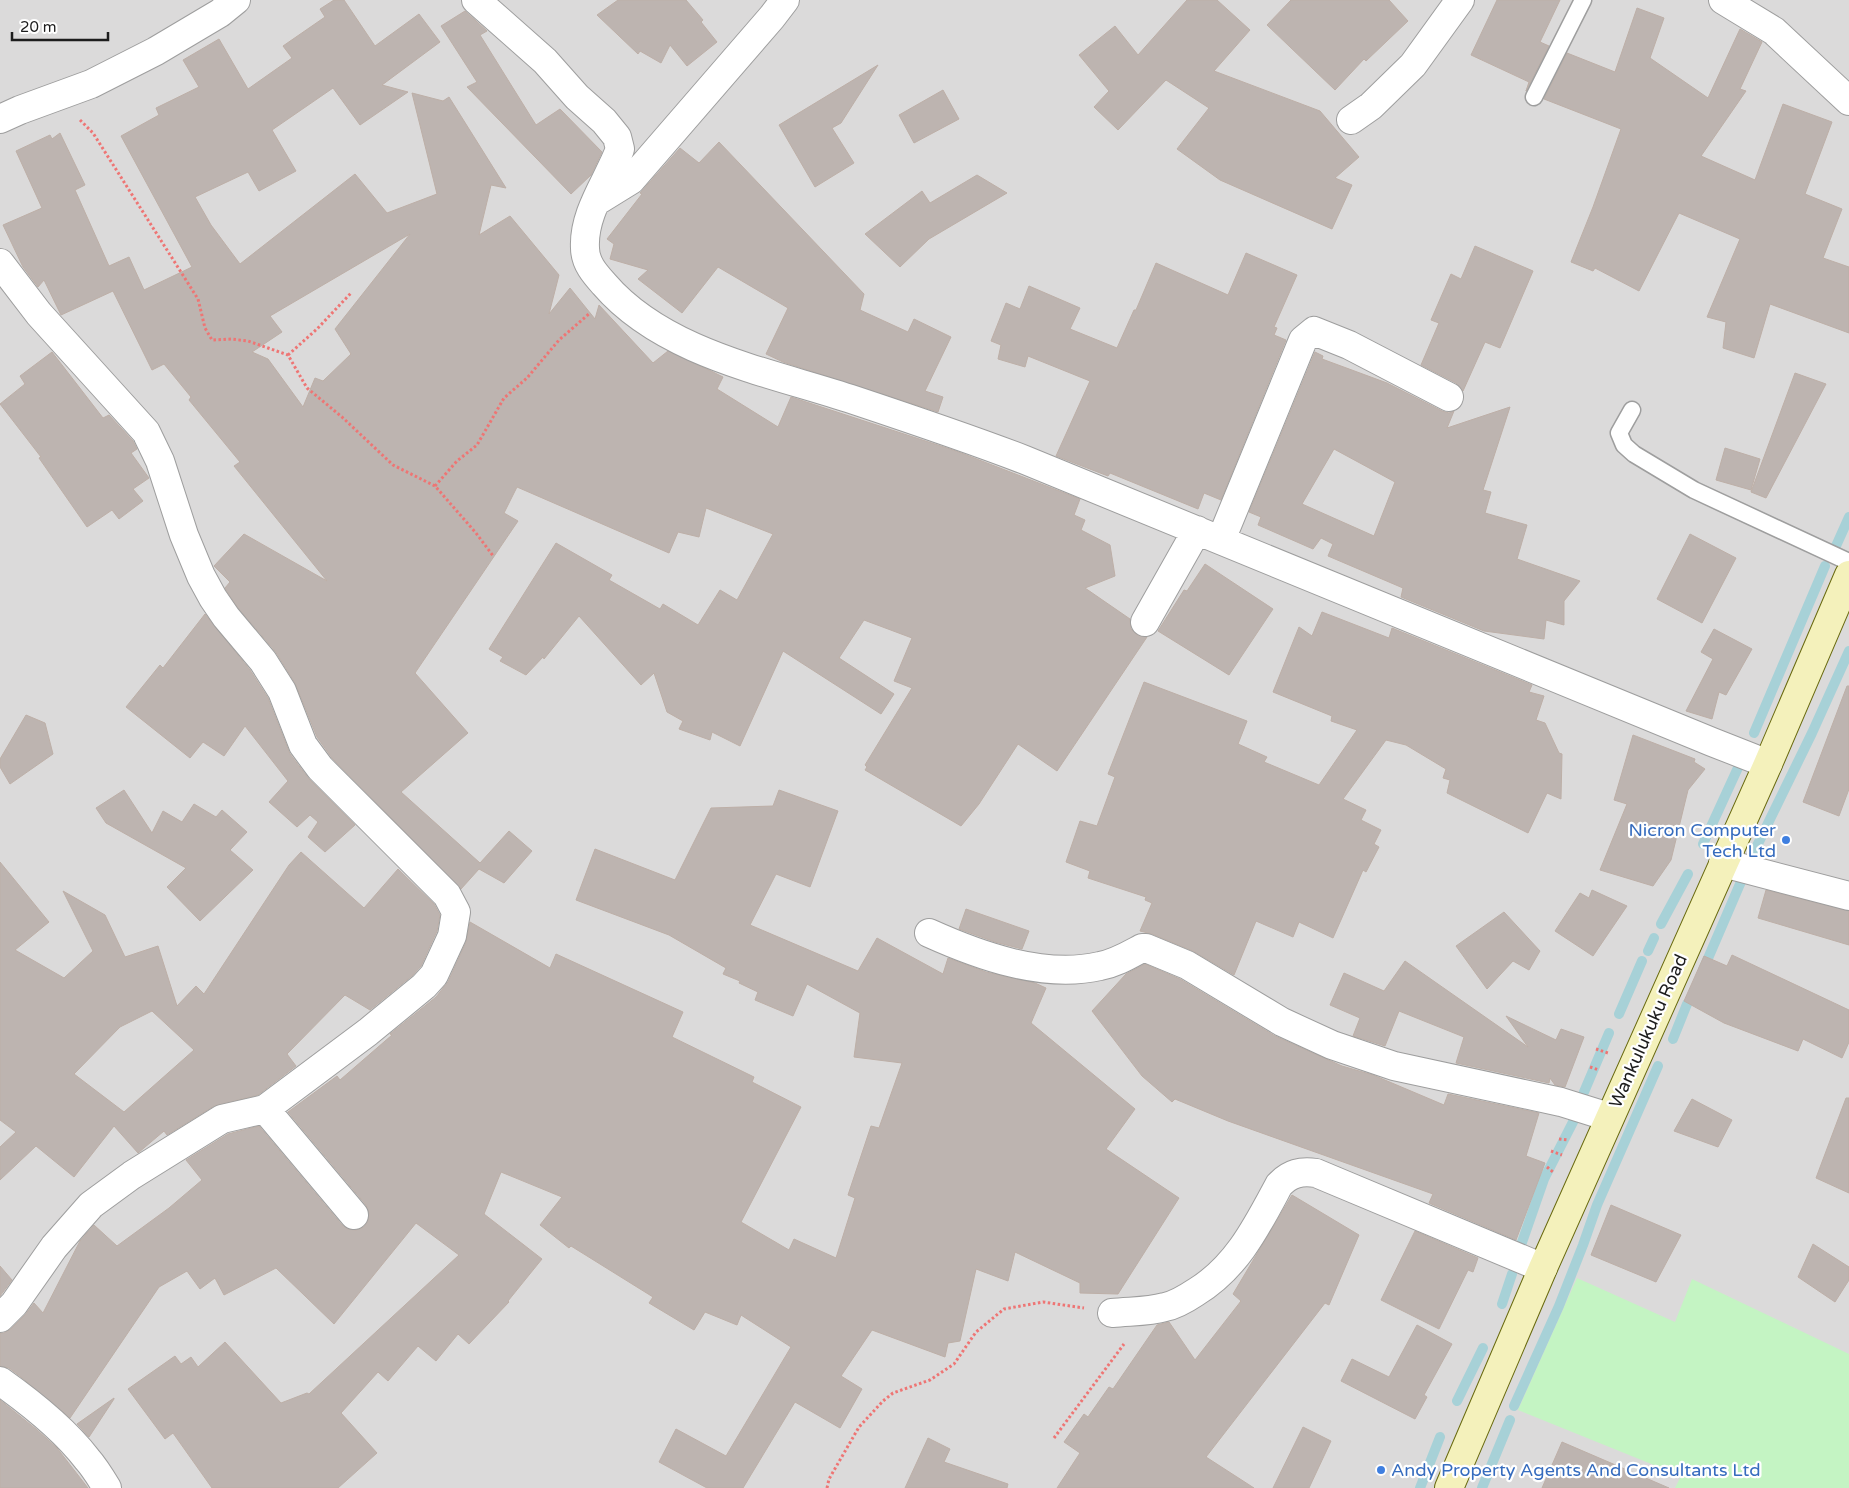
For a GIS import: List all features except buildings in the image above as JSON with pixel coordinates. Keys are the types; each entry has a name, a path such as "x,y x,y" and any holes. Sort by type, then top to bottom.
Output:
{"main road":[{"name":"Wankulukuku Road","path":"1449,1488 1543,1268 1768,764 1849,575"}],"street":[{"path":"0,119 91,84 156,51 220,13 236,0"},
{"path":"476,0 545,61 577,96 604,121 617,137 620,149 589,217 584,249 590,268 614,296 638,316 693,347 748,367 962,436 1034,463 1768,764"},
{"path":"597,201 631,180 785,0"},
{"path":"1351,120 1371,106 1413,65 1460,0"},
{"path":"1723,0 1774,31 1849,101"},
{"path":"0,263 39,314 146,432 160,461 184,535 212,598 226,618 263,661 282,691 303,744 320,768 446,895 456,912 452,936 445,953 434,975 424,986 368,1032 265,1108 222,1119 132,1175 91,1205 54,1247 14,1304 0,1318"},
{"path":"1145,622 1209,535 1303,340 1314,331 1349,345 1450,396"},
{"path":"1723,863 1849,896"},
{"path":"929,933 954,944 1024,966 1051,969 1075,970 1101,966 1118,961 1142,948 1146,948 1187,965 1282,1022 1371,1059 1394,1066 1561,1102 1610,1117"},
{"path":"265,1108 354,1215"},
{"path":"1112,1313 1166,1307 1212,1282 1233,1262 1252,1236 1279,1185 1284,1179 1302,1172 1316,1173 1543,1268"},
{"path":"0,1381 62,1431 87,1458 107,1488"}],"lane":[{"path":"1534,97 1583,0"},
{"path":"1632,410 1619,433 1624,445 1634,454 1694,490 1849,562"}],"path":[{"path":"56,97 93,133 198,299 205,328 212,340 248,341 288,355 307,388 342,417 393,465 435,486 494,557"},
{"path":"288,355 317,329 351,293"},
{"path":"435,486 457,461 478,445 504,398 527,378 558,340 594,309 614,296"},
{"path":"1596,1049 1608,1053"},
{"path":"1590,1067 1599,1070"},
{"path":"1551,1151 1562,1156"},
{"path":"827,1488 829,1479 859,1427 883,1401 893,1393 930,1380 954,1364 976,1332 1004,1309 1043,1302 1112,1313"},
{"path":"1054,1438 1127,1339 1142,1310"}],"shaded area":[{"path":"0,0 1849,0 1849,1488 0,1488"}],"green space":[{"path":"1577,1278 1675,1322 1692,1279 1849,1354 1849,1488 1675,1488 1681,1476 1518,1410"}],"waterway":[{"path":"1836,546 1849,517"},
{"path":"1754,733 1825,566"},
{"path":"1754,852 1812,733 1849,651"},
{"path":"1703,844 1742,759"},
{"path":"1661,924 1688,874"},
{"path":"1703,970 1743,877"},
{"path":"1648,951 1654,938"},
{"path":"1619,1014 1642,961"},
{"path":"1673,1039 1687,1004"},
{"path":"1584,1092 1609,1033"},
{"path":"1514,1406 1559,1306 1597,1205 1658,1066"},
{"path":"1520,1248 1544,1179 1574,1120"},
{"path":"1502,1304 1512,1274"},
{"path":"1457,1401 1483,1348"},
{"path":"1482,1488 1510,1420"},
{"path":"1420,1488 1440,1437"}],"place":[{"name":"Nicron Computer Tech Ltd","path":"1786,840"},
{"name":"Andy Property Agents And Consultants Ltd","path":"1381,1470"}]}
